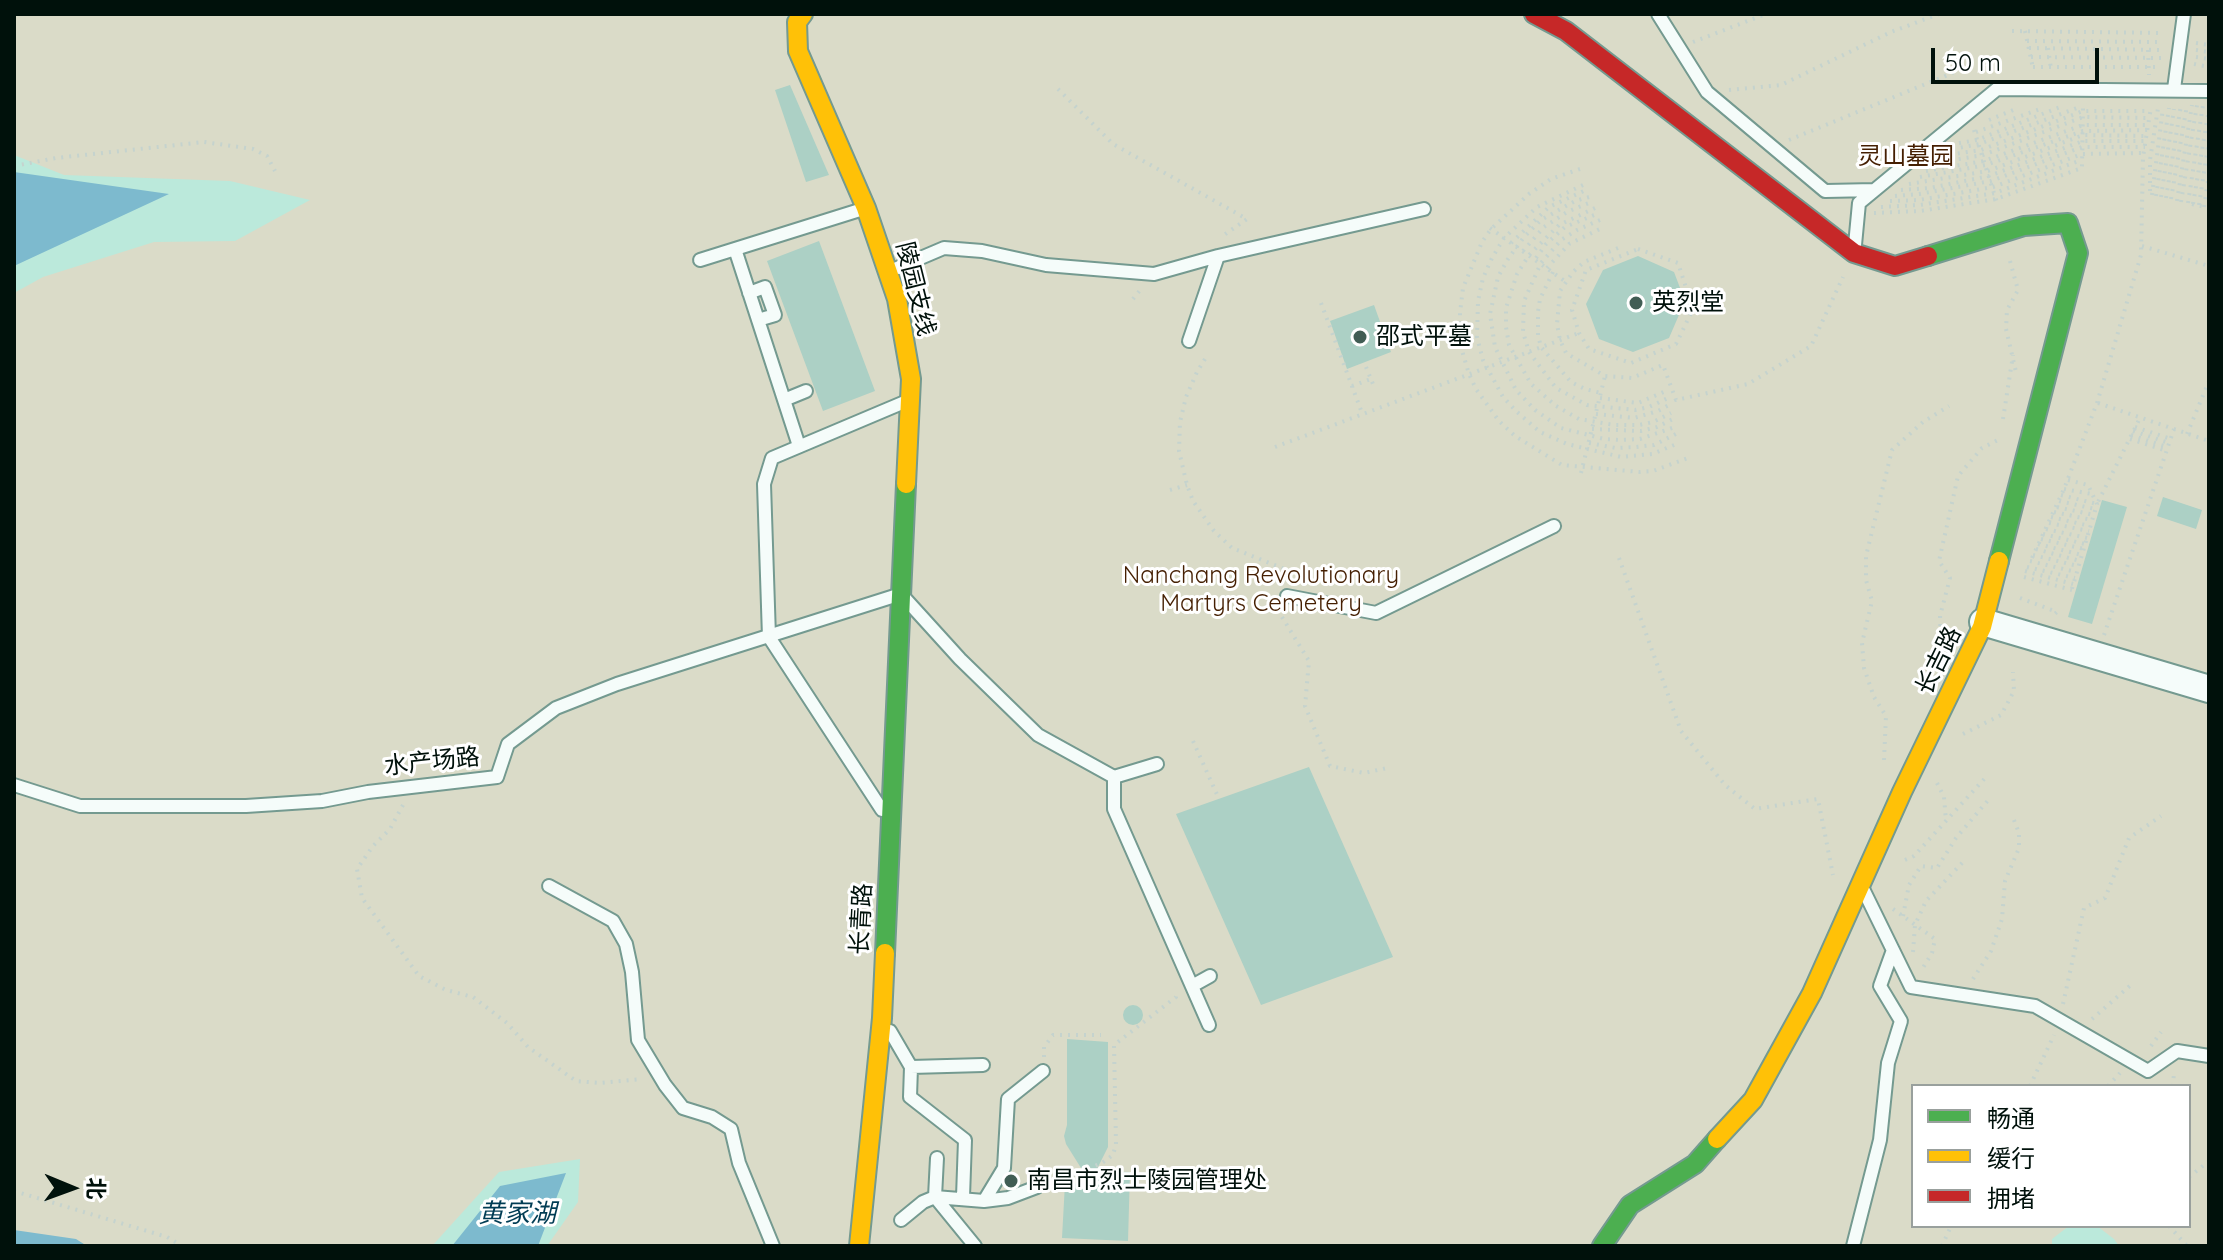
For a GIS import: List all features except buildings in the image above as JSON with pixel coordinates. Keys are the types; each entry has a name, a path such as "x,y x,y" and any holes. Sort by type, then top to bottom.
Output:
{"street":[{"name":"陵园支线","path":"803,14 797,22 798,51 866,208 888,272 897,299 915,398 901,594"},
{"path":"1534,14 1566,31 1854,253"},
{"name":"长吉路","path":"1602,1246 1630,1205 1695,1164 1753,1100 1812,993 1983,622 2078,253 2068,223 2024,226 1895,266 1854,253"},
{"name":"长青路","path":"859,1246 882,1018 901,594"},
{"path":"1983,622 2209,689"}],"lane":[{"path":"1658,14 1707,92 1825,191 1866,199"},
{"path":"1854,253 1866,199 1922,158 1997,89 2084,85 2178,97 2184,14"},
{"path":"700,260 735,249 791,238 866,208"},
{"path":"888,272 944,248 982,251 1046,265 1154,274 1218,256 1424,209"},
{"path":"735,249 799,446"},
{"path":"1189,341 1218,256"},
{"path":"784,400 806,391"},
{"path":"891,823 769,637 764,484 772,458 853,417 915,398"},
{"path":"1287,596 1376,613 1554,526"},
{"path":"901,594 960,659 1038,735 1114,777 1157,764"},
{"name":"水产场路","path":"14,785 80,806 246,806 322,801 497,777 508,744 556,708 617,684 901,594"},
{"path":"1114,777 1114,809 1209,1025"},
{"path":"1861,884 1911,987 2035,1006 2148,1071 2177,1051 2209,1056"},
{"path":"549,886 613,921 626,944 632,972 638,1040 683,1108 712,1117 731,1129 739,1163 773,1246"},
{"path":"1853,1246 1880,1140 1888,1063 1901,1021 1880,986 1893,950"},
{"path":"1192,986 1210,976"},
{"path":"882,1018 911,1067 910,1097 965,1140 963,1197"},
{"path":"911,1067 983,1065"},
{"path":"984,1201 1004,1168 1008,1099 1043,1071"},
{"path":"937,1158 935,1197 975,1246"},
{"path":"901,1220 923,1202 935,1197 984,1201 1008,1198 1037,1187"}],"path":[{"path":"1678,48 1766,14"},
{"path":"1707,92 1781,85 1891,32 1939,14"},
{"path":"2012,31 2164,33"},
{"path":"2025,31 2038,89"},
{"path":"2027,41 2165,42"},
{"path":"2209,45 2194,46 2209,52"},
{"path":"2029,48 2165,50"},
{"path":"2048,48 2052,77"},
{"path":"2061,48 2063,77"},
{"path":"2075,48 2077,67 2084,85"},
{"path":"2082,142 2087,49"},
{"path":"2099,49 2102,77"},
{"path":"2110,49 2112,77"},
{"path":"2124,49 2125,77"},
{"path":"2134,50 2135,77"},
{"path":"2148,50 2148,67 2178,97 2177,201"},
{"path":"2193,56 2209,59"},
{"path":"2031,57 2165,58"},
{"path":"2191,64 2209,67"},
{"path":"1772,147 1972,65"},
{"path":"2033,67 2162,67"},
{"path":"1987,169 2084,85"},
{"path":"1058,89 1113,144 1247,219 1217,240"},
{"path":"2150,111 2083,111 1987,169 1922,158 1916,166 1987,169 2083,111 2150,111 2178,97"},
{"path":"2177,201 2150,160 2178,97"},
{"path":"2177,201 2178,97"},
{"path":"2177,201 2178,97"},
{"path":"2177,201 2178,97"},
{"path":"1964,129 1974,129 2047,106 2058,99"},
{"path":"1952,138 2023,106"},
{"path":"2177,201 2209,109"},
{"path":"2018,586 2068,480 2097,403 2141,255 2150,111"},
{"path":"1974,129 2006,231 2009,258 2018,290 2007,310 2006,329 2018,380"},
{"path":"1866,199 1918,194 1987,169 2082,142 2146,139"},
{"path":"1866,199 1918,194 1987,169 2082,142 2146,139"},
{"path":"1866,199 1918,194 1987,169 2082,142 2146,139"},
{"path":"2177,201 2209,140"},
{"path":"14,166 56,158 204,142 253,149 267,156 275,171"},
{"path":"1918,194 1916,172 1987,169 2082,142"},
{"path":"1946,145 1987,169"},
{"path":"1938,151 1987,169"},
{"path":"1580,169 1551,179 1490,228 1474,259 1461,301 1460,344 1469,374 1499,421 1515,436 1562,465 1582,471 1653,471 1688,458"},
{"path":"2177,201 2209,174"},
{"path":"1905,179 1918,194"},
{"path":"1511,243 1549,207 1584,187 1537,207 1504,238 1483,278 1478,301 1477,337 1486,368 1503,397 1528,423 1553,438 1587,450 1621,457 1636,456 1652,454 1679,443"},
{"path":"2143,193 2177,201"},
{"path":"1866,199 1918,194"},
{"path":"1671,413 1639,425 1594,422 1568,415 1531,384 1515,357 1506,327 1506,308 1517,274 1526,253 1592,202 1575,201 1541,220 1517,247 1498,277 1490,314 1500,362 1516,390 1535,410 1561,428 1604,439 1640,439 1675,427"},
{"path":"1535,259 1565,227 1597,214"},
{"path":"1600,220 1561,240 1541,263 1524,301 1523,332 1529,352 1556,388 1597,410 1634,418 1669,405"},
{"path":"1547,268 1569,244 1604,227"},
{"path":"1490,228 1566,282"},
{"path":"2141,246 2209,266"},
{"path":"1618,248 1584,262 1560,291 1557,309 1560,340 1566,353 1605,376 1632,378 1663,365 1676,400 1748,384 1811,346 1854,253"},
{"path":"1638,249 1678,263 1693,309 1676,344 1631,363 1589,349 1579,333 1572,310 1586,270 1638,249"},
{"path":"1553,272 1540,299 1538,335 1541,347 1571,382 1600,396 1638,403 1666,391"},
{"path":"1133,299 1154,274"},
{"path":"1321,303 1363,414"},
{"path":"1275,447 1579,333"},
{"path":"1942,651 1940,616 1950,578 1939,561 1958,476 1982,448 2000,440 2013,355"},
{"path":"1205,359 1186,397 1180,422 1179,451 1193,501 1214,531 1232,548 1287,570"},
{"path":"1352,386 1372,381 1366,367"},
{"path":"1582,471 1605,376"},
{"path":"2187,434 2209,381"},
{"path":"1597,410 1635,410 1668,398"},
{"path":"2097,403 2209,441"},
{"path":"1884,762 1886,716 1874,697 1864,668 1862,643 1872,601 1866,580 1866,556 1892,450 1923,422 1949,406"},
{"path":"2028,566 2072,589 2093,517 2140,418"},
{"path":"1592,429 1631,432 1657,427 1673,419"},
{"path":"2097,656 2174,429"},
{"path":"2132,433 2169,445"},
{"path":"2132,433 2169,445"},
{"path":"1589,443 1616,448 1636,447 1654,445 1676,434"},
{"path":"2068,480 2088,485 2092,494 2093,517"},
{"path":"1170,490 1187,485"},
{"path":"2064,489 2092,494"},
{"path":"2055,509 2093,517"},
{"path":"2055,509 2093,517"},
{"path":"2055,509 2093,517"},
{"path":"2041,539 2081,558"},
{"path":"2041,539 2081,558"},
{"path":"2041,539 2081,558"},
{"path":"1619,558 1681,731 1725,785 1755,809 1818,799 1835,886 1848,914"},
{"path":"2028,566 2081,558"},
{"path":"2028,566 2081,558"},
{"path":"2013,596 2057,612 2027,635"},
{"path":"1282,617 1309,661 1305,706 1330,766 1364,773 1387,768"},
{"path":"1959,735 2001,715 2014,691 2013,672"},
{"path":"1193,741 1219,799"},
{"path":"1934,770 1936,783 1944,797 1946,821"},
{"path":"1894,865 1914,856 1986,777"},
{"path":"407,787 403,807 390,829 357,869 362,898 419,976 446,990 473,997 507,1023 528,1047 576,1081 600,1083 660,1077"},
{"path":"1903,916 1909,885 1921,866 1937,868 1956,838 1990,798"},
{"path":"1963,995 1991,951 2002,919 2005,881 2019,848 2019,833 2012,815"},
{"path":"2031,1084 2060,1021 2071,957 2084,908 2105,898 2129,838 2161,816"},
{"path":"1911,987 1915,925 1926,901 1963,862"},
{"path":"1888,905 1935,939 1932,953 1911,987"},
{"path":"1037,1187 1053,1178 1073,1175 1102,1163 1113,1155 1116,1144 1114,1045 1176,997 1179,956"},
{"path":"2078,1031 2132,984"},
{"path":"1043,1071 1044,1047 1053,1035 1101,1035"},
{"path":"2191,1175 2209,1161"},
{"path":"14,1191 167,1237 182,1246"},
{"path":"2171,1228 2187,1246"}],"green space":[{"path":"14,14 2209,14 2209,1246 2119,1246 2100,1228 2191,1228 2191,1084 1911,1084 1911,1228 2066,1228 2052,1239 2052,1246 547,1246 578,1202 580,1159 499,1172 432,1246 69,1246 14,1233 14,293 43,277 154,242 235,241 310,200 230,181 64,175 14,155"}],"water":[{"path":"14,172 169,194 14,266"},
{"name":"黄家湖","path":"566,1173 538,1246 452,1246 500,1186"},
{"path":"14,1230 76,1239 87,1246 14,1246"}],"traffic: fast":[{"path":"1928,256 2024,226 2068,223 2078,253 1999,561"},
{"path":"885,953 906,484"},
{"path":"1602,1246 1630,1205 1695,1164 1717,1139"}],"traffic: slow":[{"path":"803,14 797,22 798,51 866,208 897,299 911,379 906,484"},
{"path":"1717,1139 1753,1100 1812,993 1902,792 1982,627 1999,561"},
{"path":"859,1246 882,1018 885,953"}],"traffic: jam":[{"path":"1534,14 1566,31 1854,253 1895,266 1928,256"}],"place":[{"name":"英烈堂","path":"1636,303"},
{"name":"邵式平墓","path":"1360,337"},
{"name":"南昌市烈士陵园管理处","path":"1011,1181"}],"park label":[{"name":"灵山墓园","path":"1906,157"},
{"name":"Nanchang Revolutionary Martyrs Cemetery","path":"1261,590"}]}
